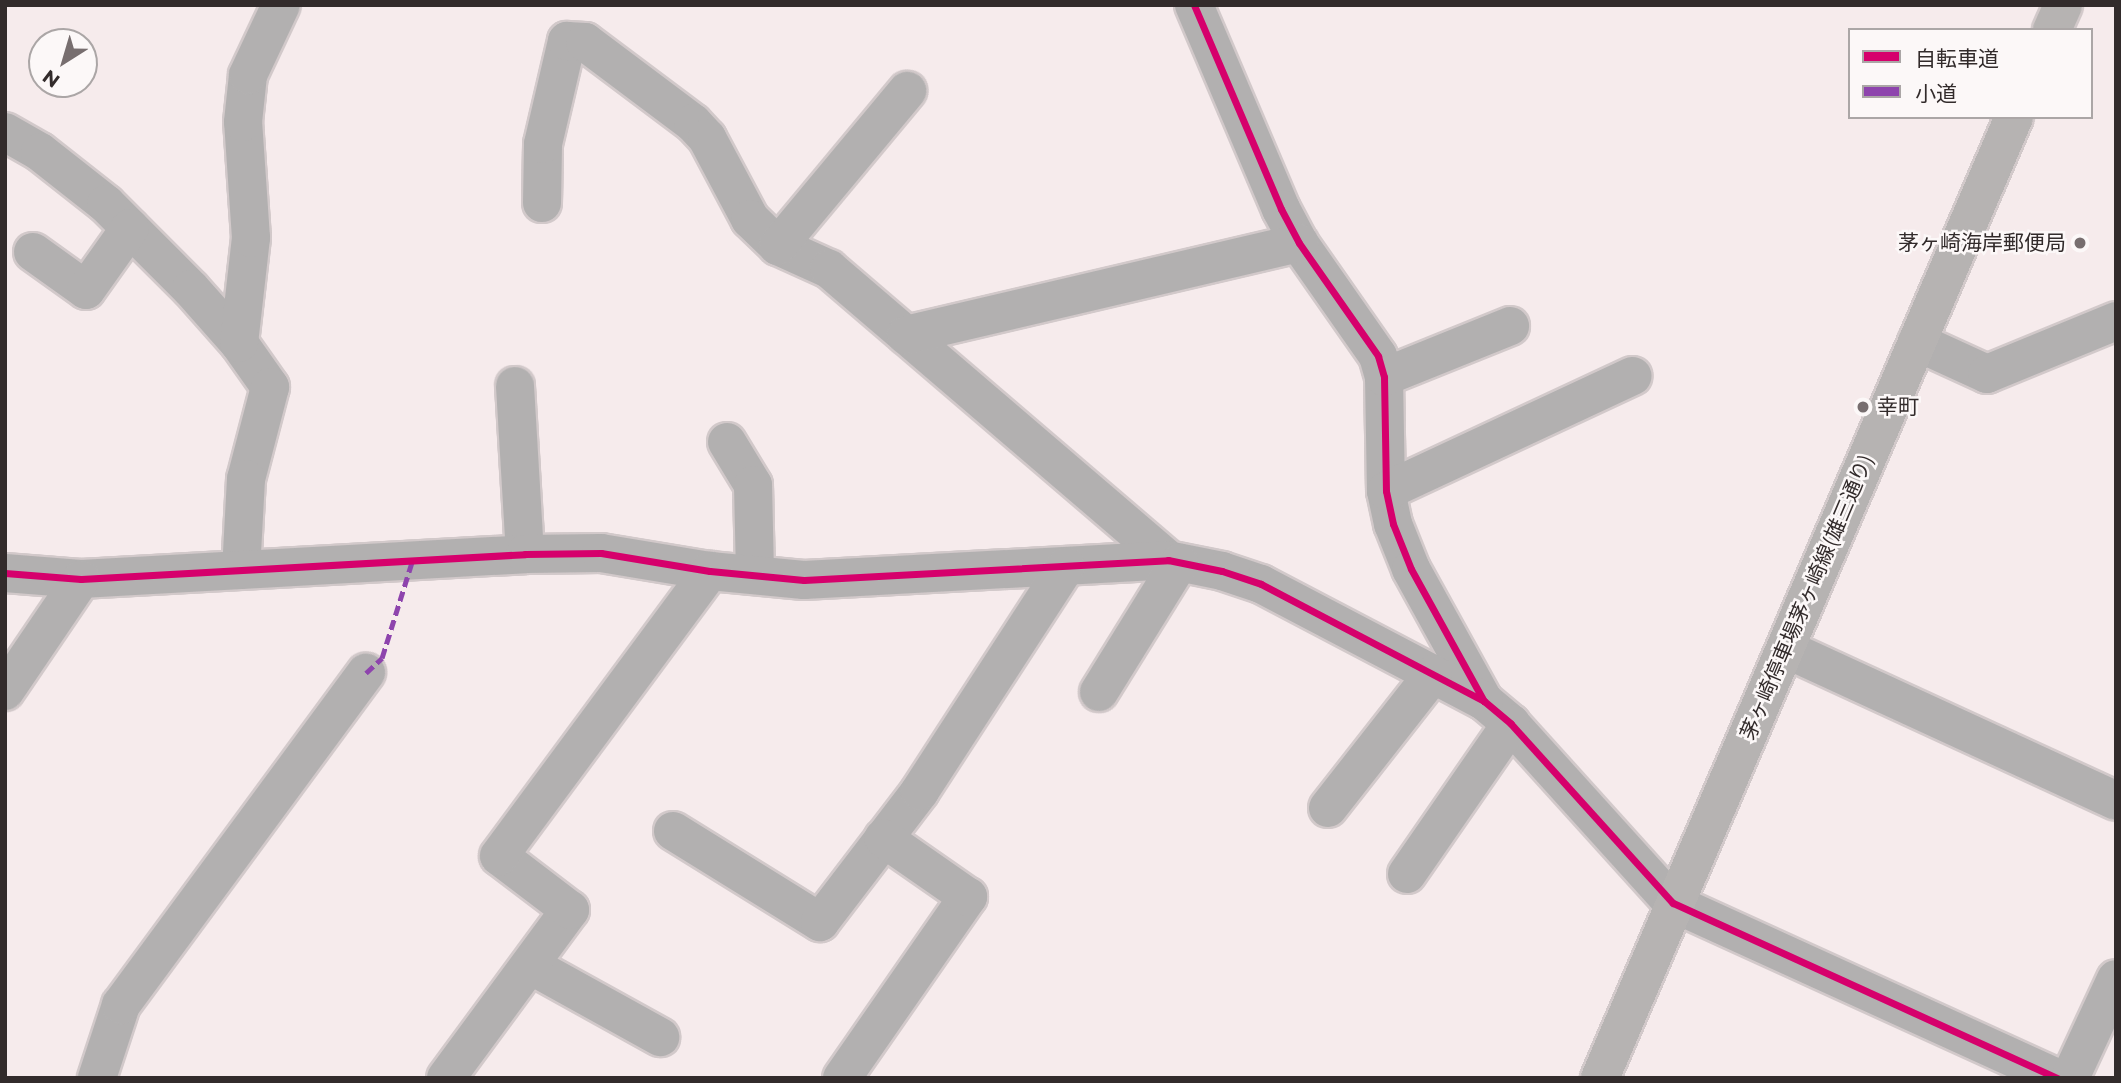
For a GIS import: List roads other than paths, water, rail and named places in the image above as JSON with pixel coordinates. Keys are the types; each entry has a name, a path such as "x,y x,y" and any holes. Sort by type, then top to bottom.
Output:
{"main road":[{"path":"2053,28 2063,5"},
{"name":"茅ヶ崎停車場茅ヶ崎線(雄三通り)","path":"1600,1078 1673,903 1786,649 2013,119"}],"street":[{"path":"239,344 251,238 243,122 248,75 281,5"},
{"path":"1194,5 1281,209 1300,243 1378,356 1384,377 1386,491 1393,524 1411,569 1497,712 1673,903 2057,1078"},
{"path":"542,203 543,144 567,41 585,42 693,123 708,138 750,219 778,246 829,269 1174,561"},
{"path":"778,246 906,91"},
{"path":"5,132 40,152 106,204 239,344 270,387 246,479 241,570"},
{"path":"33,252 86,290 130,228"},
{"path":"906,335 1300,243"},
{"path":"1917,342 1987,374 2116,321"},
{"path":"1384,377 1510,326"},
{"path":"1386,491 1633,376"},
{"path":"514,386 525,554"},
{"path":"727,442 752,485 755,575"},
{"path":"5,573 81,579 525,554 601,553 710,571 804,580 1174,561 1261,584 1433,674 1497,712"},
{"path":"1099,692 1174,561"},
{"path":"673,831 820,922 920,791 1066,566"},
{"path":"446,1078 570,910 499,856 710,571"},
{"path":"5,691 81,579"},
{"path":"1786,649 2116,801"},
{"path":"97,1078 121,1005 366,673"},
{"path":"1328,808 1433,674"},
{"path":"1407,874 1497,712"},
{"path":"842,1078 968,897 883,838"},
{"path":"530,965 660,1037"},
{"path":"2070,1078 2116,979"}],"place":[{"name":"茅ヶ崎海岸郵便局","path":"2080,243"},
{"name":"幸町","path":"1863,407"}]}
